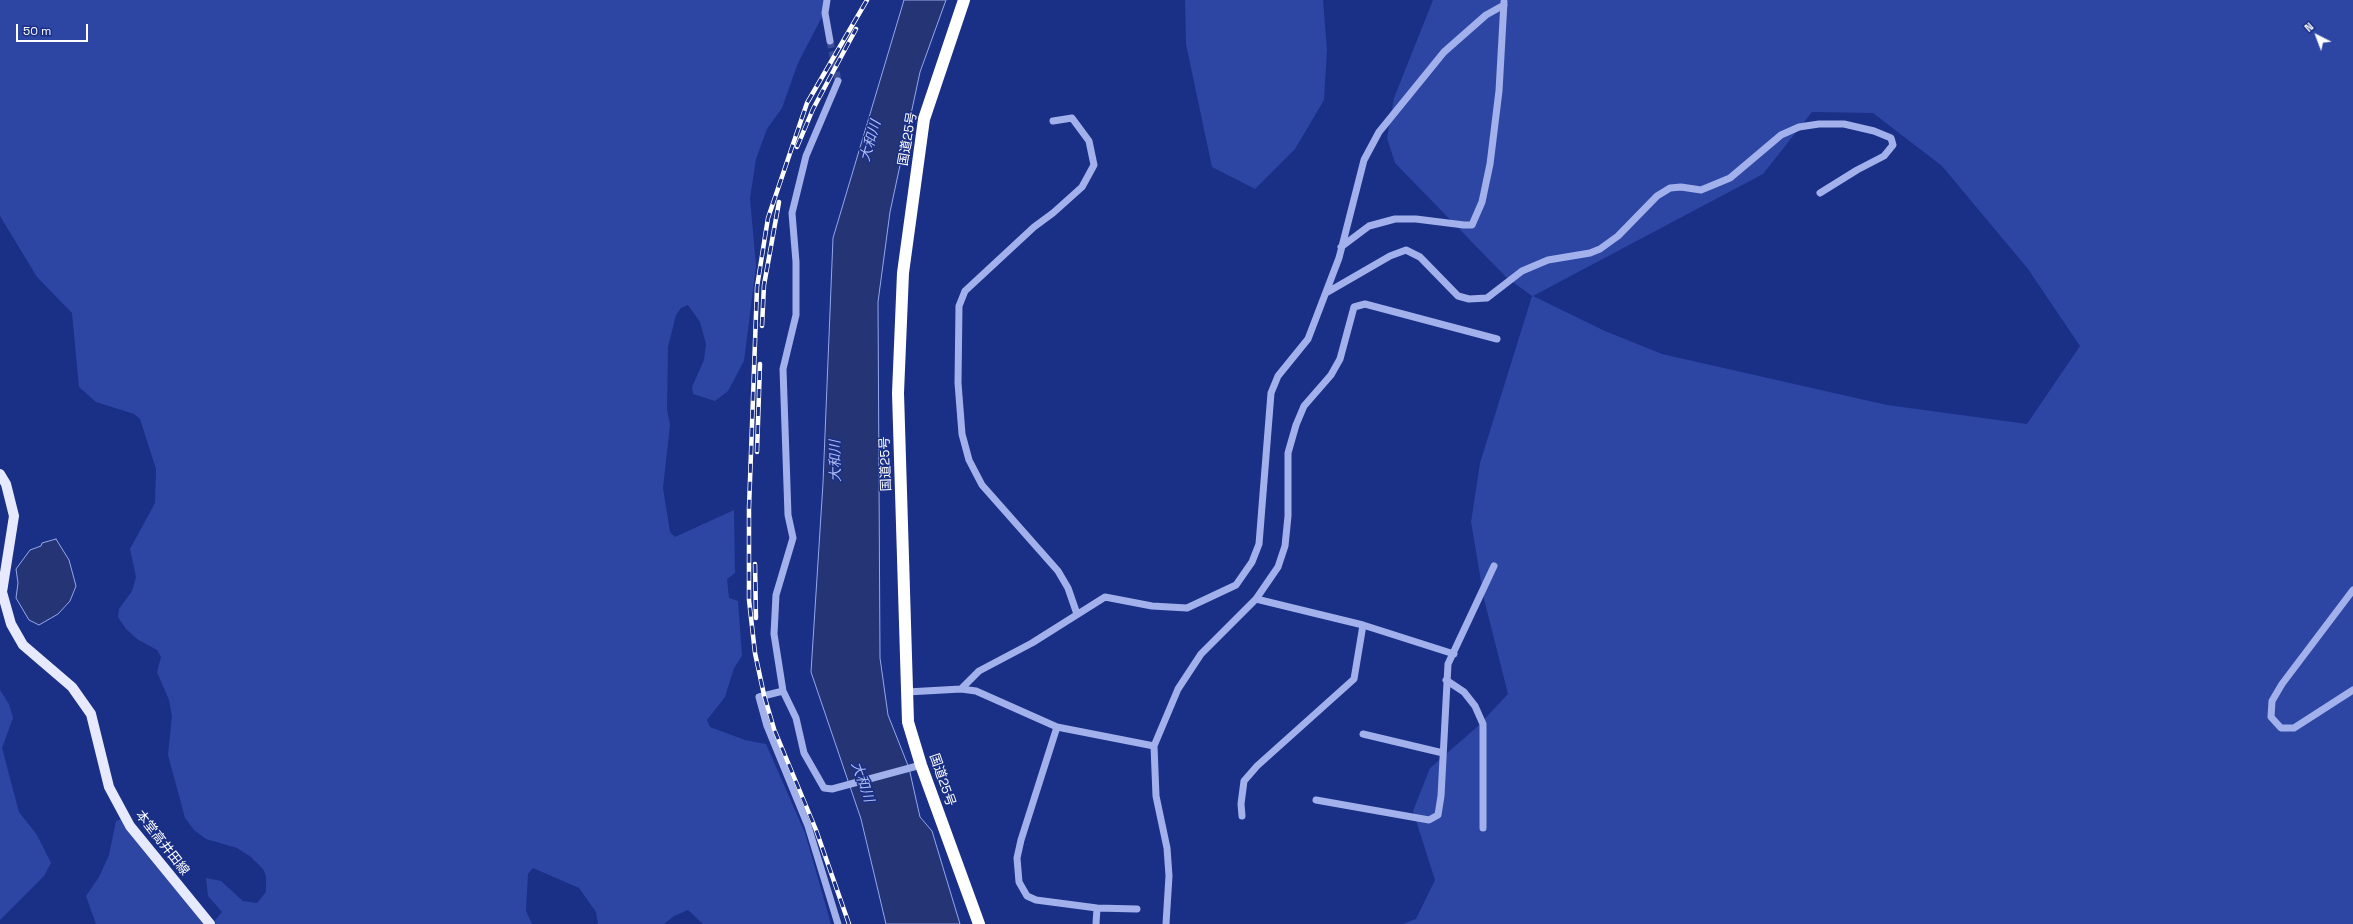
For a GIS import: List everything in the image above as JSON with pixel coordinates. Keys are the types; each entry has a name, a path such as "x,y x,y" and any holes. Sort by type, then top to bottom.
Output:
{"highway":[{"name":"国道25号","path":"964,0 924,120 903,273 898,393 908,722 921,765 979,924"}],"main road":[{"name":"本堂高井田線","path":"0,474 6,484 14,516 2,592 11,624 22,645 72,687 91,714 109,786 130,826 210,924"}],"street":[{"path":"827,0 825,13 830,41"},
{"path":"961,689 973,675 1032,643 1105,597 1152,606 1187,608 1236,585 1252,562 1259,544 1271,393 1278,376 1308,339 1326,293 1341,247 1364,160 1379,132 1414,86 1444,52 1486,15 1504,2"},
{"path":"1341,247 1369,226 1395,219 1416,219 1464,226 1472,224 1482,202 1490,164 1499,91 1504,2"},
{"path":"838,82 806,156 792,213 796,262 796,315 783,369 788,515 794,538 776,595 774,634 783,692 796,718 804,753 819,782 824,788 832,789 921,765"},
{"path":"1053,121 1072,118 1089,141 1093,152 1094,165 1082,187 1053,213 1034,227 965,291 959,306 958,383 962,434 972,466 982,485 1058,570 1068,588 1077,614"},
{"path":"1326,293 1390,256 1406,250 1420,257 1458,296 1470,299 1487,298 1522,271 1548,260 1590,254 1600,250 1618,236 1657,196 1670,188 1681,187 1701,190 1730,178 1781,135 1799,127 1819,124 1844,124 1874,131 1891,138 1893,145 1884,156 1857,170 1820,193"},
{"path":"1166,924 1169,876 1167,848 1156,796 1154,746 1178,689 1201,654 1256,599 1278,567 1285,546 1288,516 1288,453 1296,425 1304,406 1331,374 1340,359 1354,308 1364,304 1497,339"},
{"path":"1316,800 1428,820 1438,815 1448,664 1494,566"},
{"path":"2353,590 2282,684 2272,701 2271,717 2281,728 2294,728 2353,690"},
{"path":"1256,599 1363,625 1454,654"},
{"path":"1242,816 1241,804 1244,781 1257,766 1354,679 1363,625"},
{"path":"1446,680 1464,692 1474,706 1483,724 1483,828"},
{"path":"907,692 961,689 976,691 1057,727 1154,746"},
{"path":"783,692 759,697 767,726 808,826 838,924"},
{"path":"1057,727 1021,840 1017,858 1019,882 1027,896 1036,900 1097,908 1137,909"},
{"path":"1363,734 1443,753"},
{"path":"1096,924 1097,908"}],"shaded area":[{"path":"0,0 824,0 823,15 798,63 782,108 767,129 756,159 750,198 756,266 744,361 728,391 715,401 693,394 692,387 704,360 706,344 700,322 688,305 681,308 676,315 668,347 667,410 670,425 663,488 670,532 675,537 734,510 735,573 727,579 729,598 738,601 742,656 734,668 725,697 707,720 710,727 745,740 766,744 805,833 831,924 703,924 688,910 674,916 664,924 598,924 596,912 579,888 533,868 528,874 526,911 532,924 212,924 222,912 208,896 206,878 221,881 243,901 257,903 266,892 266,876 263,869 251,857 237,848 206,839 194,830 185,818 168,755 172,716 169,700 157,672 161,657 157,650 137,639 126,629 118,617 119,609 132,591 136,577 130,549 155,503 156,469 140,419 134,414 96,402 79,387 72,313 37,277 0,216"},
{"path":"1185,0 1323,0 1327,50 1324,100 1295,149 1255,189 1212,167 1186,44"},
{"path":"1433,0 2353,0 2353,924 1403,924 1416,919 1435,880 1413,811 1430,768 1477,727 1508,694 1484,599 1471,522 1480,463 1532,296 1506,277 1395,163 1387,138 1394,98","holes":["1812,112 1873,113 1942,166 2028,269 2080,346 2027,424 1887,405 1662,354 1605,331 1533,296 1763,174"]},
{"path":"0,690 9,704 13,718 2,748 19,812 37,835 51,863 44,876 0,920"},
{"path":"121,819 203,924 96,924 86,896 99,877 109,855 116,821"}],"water":[{"name":"大和川","path":"904,0 946,0 920,72 890,212 878,302 880,658 888,715 909,768 920,817 932,831 960,924 886,924 861,819 811,672 823,483 833,238"},
{"path":"56,539 69,560 76,586 70,601 58,614 39,625 29,620 16,598 18,583 16,569 30,550 41,546 42,543"}],"tunnel":[{"path":"830,41 838,81"}],"railway":[{"path":"849,924 816,830 774,729 764,695 755,653 749,600 749,508 757,287 768,218 807,103 867,0"},
{"path":"797,147 813,109 856,29"},
{"path":"762,326 764,285 779,202"},
{"path":"757,452 760,364"},
{"path":"755,564 756,618"}]}
